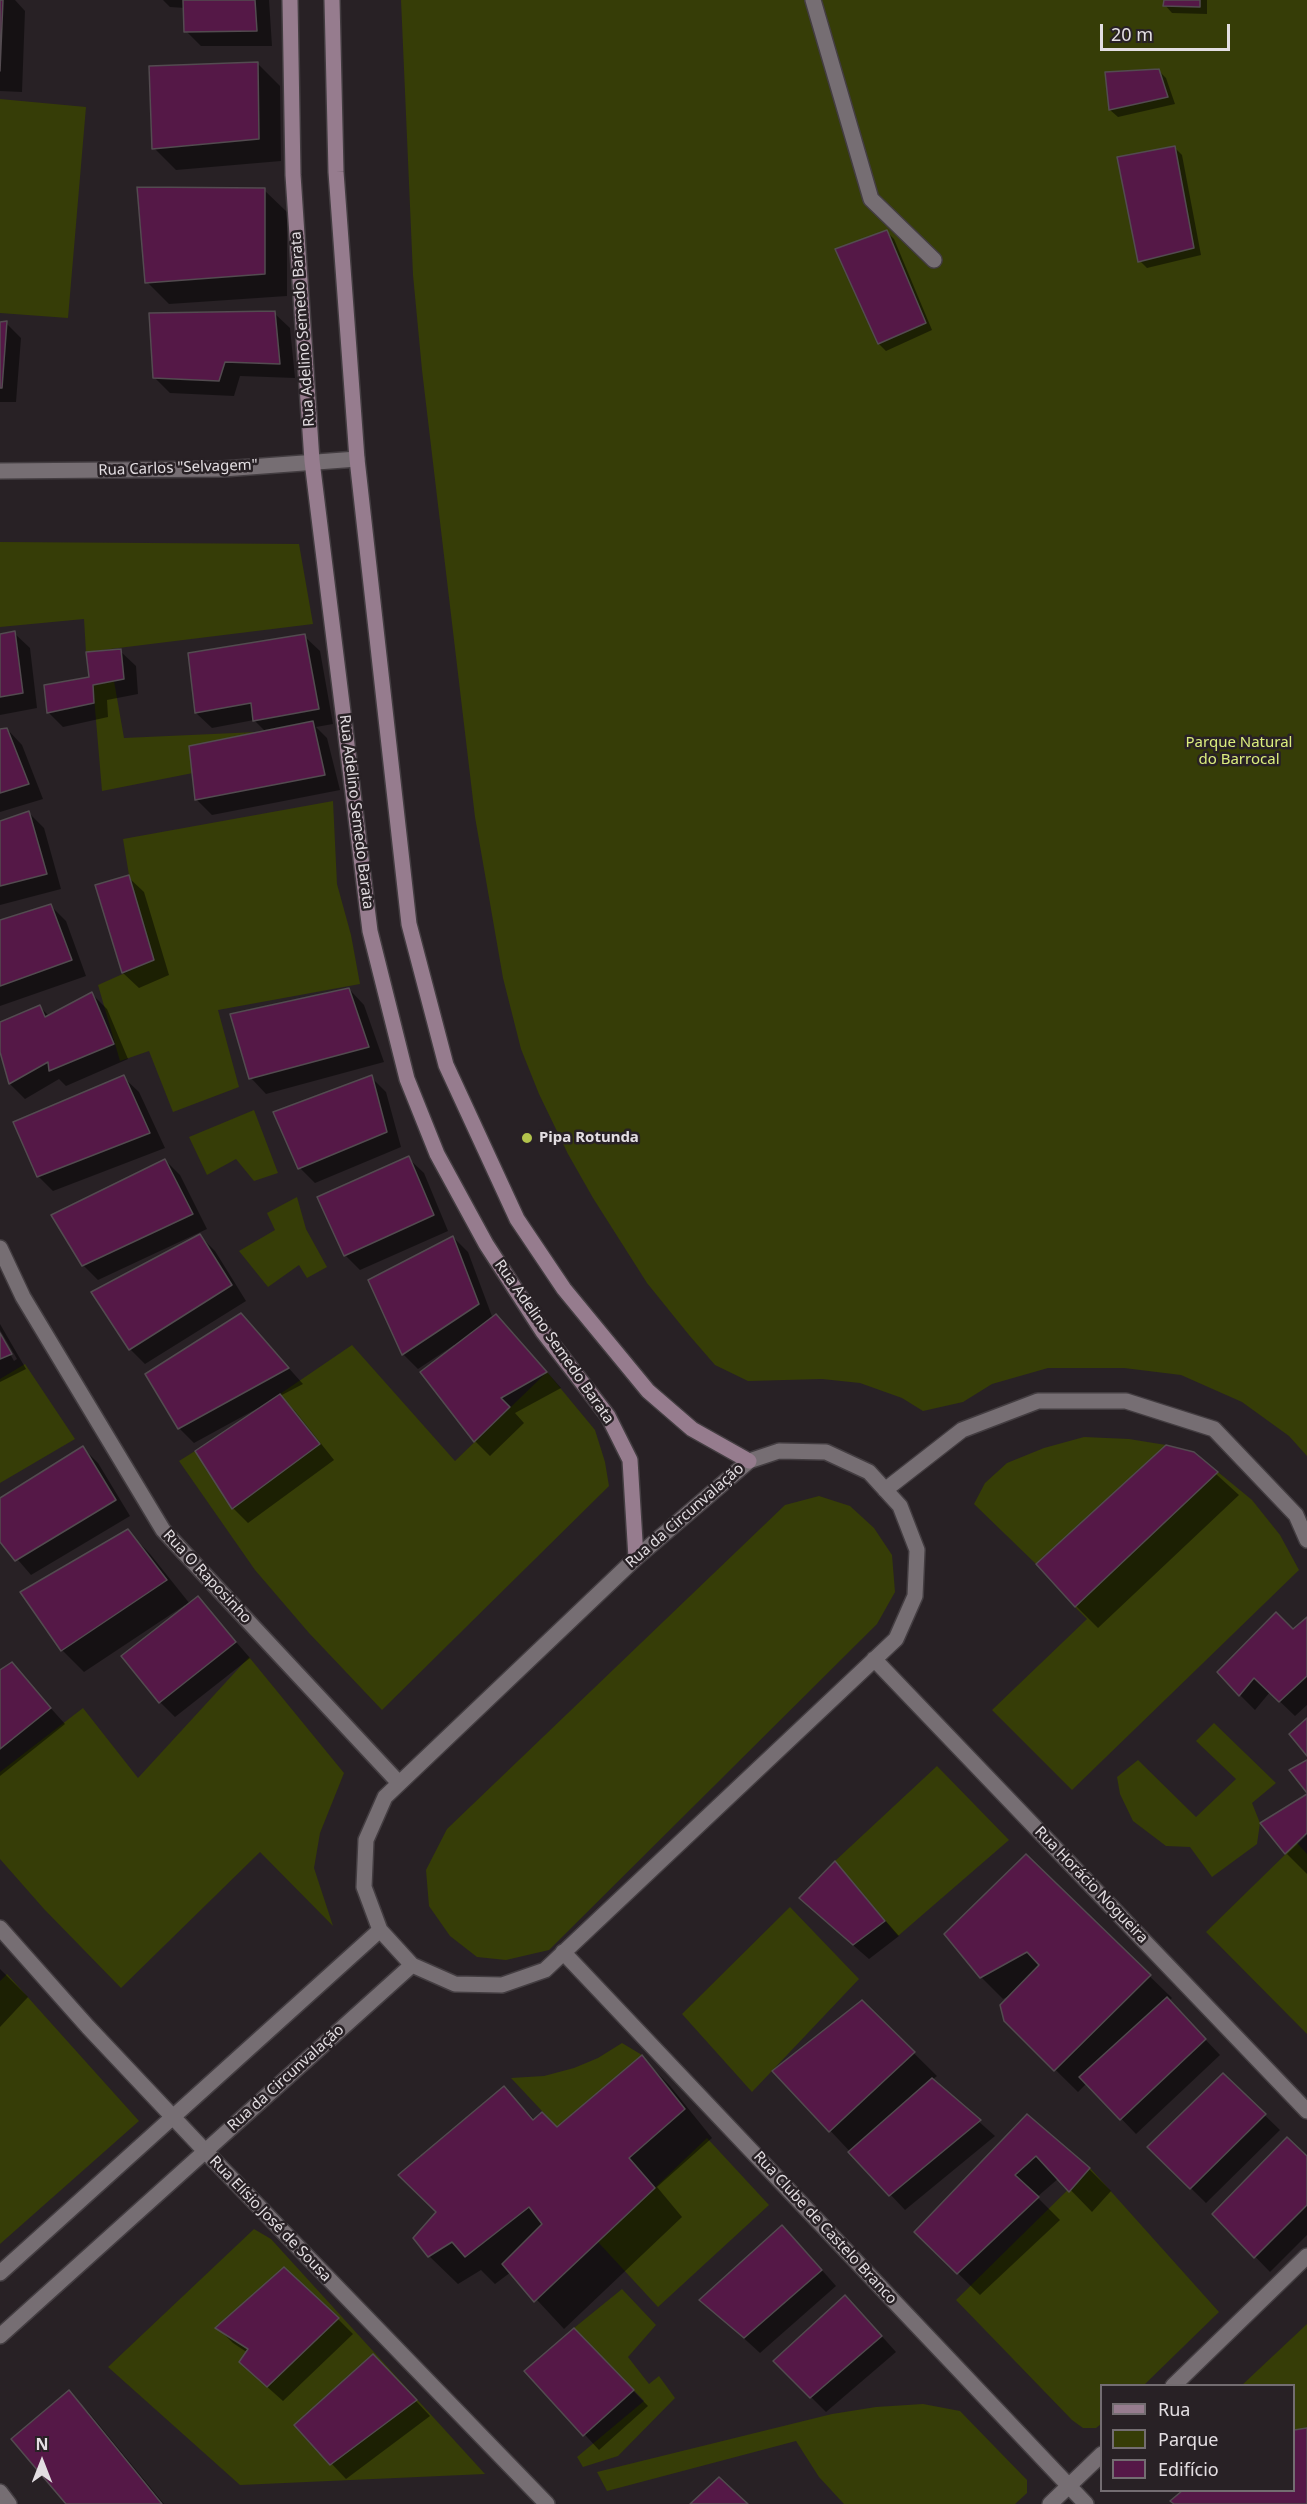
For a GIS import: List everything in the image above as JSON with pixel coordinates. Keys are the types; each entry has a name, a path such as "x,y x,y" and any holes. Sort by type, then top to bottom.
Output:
{"main road":[{"name":"Rua Adelino Semedo Barata","path":"290,0 293,175 312,461 370,931 407,1079 437,1154 486,1244 543,1332 608,1416 630,1460 636,1558"},
{"path":"332,0 336,172 357,459 409,924 446,1065 517,1219 564,1289 648,1391 692,1429 749,1461"}],"street":[{"path":"813,0 871,199 934,260"},
{"name":"Rua Carlos \"Selvagem\"","path":"0,471 223,469 357,459"},
{"name":"Rua O Raposinho","path":"0,1248 23,1297 163,1530 399,1783"},
{"path":"885,1490 962,1430 1038,1401 1126,1401 1214,1429 1296,1515 1307,1540"},
{"name":"Rua da Circunvalação","path":"779,1451 826,1452 869,1472 885,1490 900,1506 917,1550 915,1596 896,1639 546,1970 502,1986 455,1984 412,1965 381,1930 364,1887 366,1840 386,1797 399,1783 636,1558 749,1461 779,1451"},
{"name":"Rua Horácio Nogueira","path":"874,1659 1307,2111"},
{"name":"Rua Elísio José de Sousa","path":"0,1928 205,2151 547,2504"},
{"path":"0,2273 381,1930"},
{"name":"Rua Clube de Castelo Branco","path":"563,1952 1086,2504"},
{"name":"Rua da Circunvalação","path":"0,2336 412,1965"},
{"path":"1174,2384 1307,2256"},
{"path":"1050,2504 1100,2455"},
{"path":"0,2492 9,2504"}],"green space":[{"name":"Parque Natural do Barrocal","path":"401,0 1307,0 1307,1456 1289,1436 1242,1402 1181,1375 1124,1368 1048,1368 992,1384 963,1402 923,1411 902,1398 860,1383 822,1379 748,1381 715,1365 689,1335 647,1283 593,1198 568,1154 539,1094 521,1049 503,978 475,817 422,370 413,275"},
{"path":"0,99 86,107 68,318 0,313"},
{"path":"0,542 299,544 313,624 86,652 84,619 0,627"},
{"path":"114,681 124,738 257,732 190,746 193,773 102,791 93,685"},
{"path":"333,801 337,884 351,935 360,984 218,1010 239,1087 173,1112 149,1051 120,1061 98,985 154,960 129,875 123,839"},
{"path":"254,1110 278,1173 254,1181 236,1159 207,1175 189,1137"},
{"path":"297,1197 306,1229 327,1267 307,1278 299,1265 268,1287 239,1251 275,1230 267,1213"},
{"path":"352,1345 455,1461 547,1372 595,1430 605,1462 609,1486 382,1710 309,1633 255,1570 179,1461 195,1451 232,1508 320,1444 280,1394"},
{"path":"25,1364 75,1439 0,1483 0,1379"},
{"path":"1084,1437 1129,1439 1166,1445 1036,1564 974,1504 985,1483 1007,1463 1044,1448"},
{"path":"1218,1472 1252,1500 1280,1535 1299,1570 1072,1790 992,1710 1087,1619 1075,1607"},
{"path":"819,1496 850,1506 874,1528 892,1555 895,1592 877,1624 549,1950 506,1960 477,1957 450,1936 429,1906 426,1870 447,1829 785,1505"},
{"path":"249,1657 344,1773 320,1833 314,1868 333,1926 260,1852 121,1988 44,1909 0,1859 0,1772 83,1708 138,1778"},
{"path":"1214,1723 1276,1783 1252,1803 1260,1823 1257,1844 1212,1877 1190,1847 1166,1846 1133,1821 1120,1794 1117,1777 1138,1760 1196,1817 1236,1779 1196,1741"},
{"path":"937,1766 1009,1840 898,1936 835,1861"},
{"path":"1297,1843 1307,1854 1307,2034 1206,1932"},
{"path":"790,1907 859,1979 752,2092 682,2014"},
{"path":"7,1974 139,2121 0,2244 0,1981"},
{"path":"622,2043 642,2055 557,2127 511,2078 544,2076 574,2068 598,2058"},
{"path":"707,2138 769,2205 658,2307 598,2242"},
{"path":"1090,2168 1219,2312 1145,2384 1100,2384 1100,2425 1096,2428 1083,2428 1072,2420 956,2300"},
{"path":"254,2229 271,2239 485,2474 240,2485 108,2367"},
{"path":"622,2289 656,2325 628,2357 649,2384 659,2376 675,2398 618,2456 583,2467 577,2457 644,2401 574,2328"},
{"path":"1307,2324 1307,2428 1295,2430 1295,2384 1243,2384"},
{"path":"923,2404 960,2411 1027,2480 1027,2493 1015,2504 844,2504 819,2477 796,2441 607,2491 597,2472 832,2414 876,2407"}],"building":[{"path":"0,0 3,0 0,71"},
{"path":"183,0 255,0 257,31 184,32"},
{"path":"1164,0 1200,0 1200,7 1163,6"},
{"path":"258,62 259,139 152,149 149,66"},
{"path":"1159,69 1168,97 1109,110 1105,72"},
{"path":"1175,146 1194,248 1138,262 1117,157"},
{"path":"137,187 265,188 265,274 145,283"},
{"path":"887,230 926,323 878,344 835,249"},
{"path":"275,311 280,364 225,362 219,381 153,378 149,313"},
{"path":"7,321 2,388 0,388 0,322"},
{"path":"15,631 23,693 0,697 0,634"},
{"path":"305,634 319,709 253,721 251,703 195,713 188,653"},
{"path":"121,649 124,679 93,685 94,703 47,713 44,685 89,677 86,652"},
{"path":"313,721 325,775 195,800 189,746"},
{"path":"7,728 29,784 0,793 0,729"},
{"path":"29,811 47,874 0,886 0,821"},
{"path":"129,875 154,960 122,973 95,885"},
{"path":"51,904 72,960 0,986 0,920"},
{"path":"349,988 369,1047 249,1079 230,1014"},
{"path":"92,992 114,1044 49,1071 48,1062 9,1084 0,1052 0,1022 40,1005 45,1017"},
{"path":"124,1075 150,1133 37,1177 13,1122"},
{"path":"372,1075 387,1132 298,1169 273,1112"},
{"path":"409,1156 434,1215 344,1256 317,1197"},
{"path":"165,1159 193,1214 82,1266 51,1215"},
{"path":"200,1234 232,1285 129,1350 91,1292"},
{"path":"453,1236 479,1304 402,1355 368,1280"},
{"path":"241,1313 289,1368 178,1429 145,1374"},
{"path":"496,1314 547,1372 501,1398 510,1407 474,1442 420,1372"},
{"path":"0,1333 12,1354 0,1359"},
{"path":"280,1394 320,1444 232,1509 195,1451"},
{"path":"1166,1445 1194,1452 1218,1472 1075,1607 1036,1564"},
{"path":"83,1446 116,1500 15,1561 0,1542 0,1498"},
{"path":"128,1529 167,1580 61,1651 20,1592"},
{"path":"198,1596 236,1642 159,1703 121,1656"},
{"path":"1276,1612 1293,1629 1307,1617 1307,1676 1279,1702 1254,1678 1239,1696 1217,1672"},
{"path":"12,1662 51,1708 0,1749 0,1670"},
{"path":"1307,1718 1307,1756 1289,1734"},
{"path":"1307,1760 1307,1793 1289,1770"},
{"path":"1307,1794 1307,1833 1285,1854 1260,1823"},
{"path":"1026,1854 1151,1975 1054,2071 1004,2021 1000,2005 1039,1965 1027,1952 980,1978 944,1934"},
{"path":"835,1861 885,1921 853,1945 799,1898"},
{"path":"1167,1997 1206,2039 1120,2120 1079,2077"},
{"path":"862,2000 915,2052 829,2132 772,2071"},
{"path":"642,2055 685,2109 629,2158 655,2188 534,2302 502,2264 542,2224 529,2207 465,2257 452,2242 428,2257 413,2238 436,2212 398,2175 504,2086 533,2120 542,2112 557,2127"},
{"path":"1223,2073 1266,2114 1190,2189 1147,2147"},
{"path":"932,2078 981,2120 889,2196 848,2152"},
{"path":"1027,2114 1090,2168 1069,2192 1036,2156 1015,2175 1039,2197 957,2274 914,2232"},
{"path":"1287,2137 1307,2156 1307,2205 1254,2258 1212,2214"},
{"path":"782,2225 822,2270 744,2338 699,2300"},
{"path":"284,2267 339,2318 267,2387 239,2362 248,2349 215,2328"},
{"path":"845,2295 882,2336 810,2398 773,2361"},
{"path":"574,2328 634,2390 583,2436 524,2371"},
{"path":"373,2354 417,2400 330,2465 294,2425"},
{"path":"69,2390 162,2504 66,2504 11,2439"},
{"path":"1307,2428 1307,2504 1174,2504 1170,2501 1181,2492 1295,2492 1295,2430"},
{"path":"719,2477 748,2504 690,2504"}],"place":[{"name":"Pipa Rotunda","path":"527,1138"}]}
